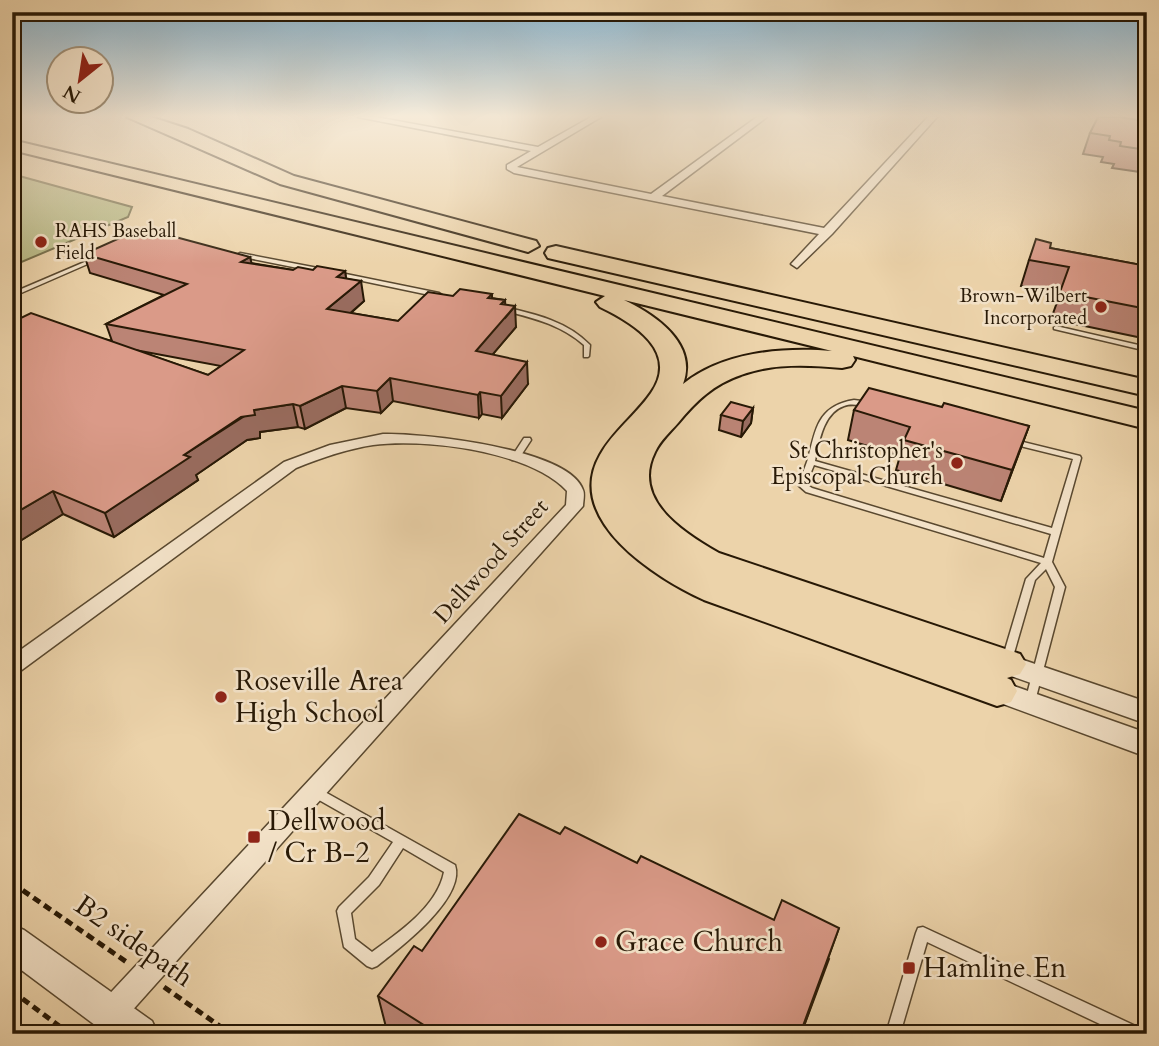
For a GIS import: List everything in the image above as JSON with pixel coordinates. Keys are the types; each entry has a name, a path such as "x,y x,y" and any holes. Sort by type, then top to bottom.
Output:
{"highway":[{"path":"73,166 166,182"},
{"path":"99,166 1147,420"},
{"path":"174,166 1147,388"},
{"path":"255,166 287,180 528,246"},
{"path":"487,259 619,306 648,323 667,342 674,365 667,389 615,455 609,483 618,517 647,551 668,567 715,590 1002,678"},
{"path":"1002,678 707,561 682,547 651,519 640,502 634,477 636,461 645,443 684,397 715,375 753,363 803,358 840,360 948,375 1030,391"}],"street":[{"path":"512,166 510,167 517,172 828,232"},
{"path":"653,198 697,166"},
{"path":"797,264 888,166"},
{"name":"Dellwood Street","path":"12,667 290,466 315,454 351,443 414,438 541,464 565,476 575,490 574,506 146,975 125,1023"},
{"path":"1002,678 1037,676 1147,713"},
{"path":"1002,678 1030,703 1147,745"},
{"path":"12,942 125,1023"}],"lane":[{"path":"233,253 447,297"},
{"path":"12,295 100,257"},
{"path":"492,306 551,321 577,334 587,345 586,356"},
{"path":"1056,328 1147,349"},
{"path":"885,408 860,402 845,404 829,412 819,424 811,462 802,485 809,490 1047,562 1060,586 1030,703"},
{"path":"1000,438 1077,458 1047,562 1031,579 1002,678"},
{"path":"514,458 527,440"},
{"path":"811,462 1055,532"},
{"path":"314,791 451,869 450,880 423,918 372,961 349,942 344,911 374,881 400,842"},
{"path":"893,1034 923,933 1137,1034"}],"path":[{"name":"B2 sidepath","path":"12,883 231,1034"},
{"path":"12,991 70,1034"}],"green space":[{"name":"RAHS Baseball Field","path":"12,174 132,207 128,217 12,266"}],"building":[{"path":"142,228 250,257 241,262 293,270 298,267 313,270 317,266 345,271 337,277 361,281 327,309 398,321 428,292 453,296 460,289 492,294 488,298 505,300 501,304 515,306 476,351 527,362 501,396 480,392 478,395 390,378 377,391 342,386 300,406 293,404 254,410 255,415 241,417 184,455 190,457 105,513 53,491 12,515 12,316 19,319 31,313 208,375 244,350 106,324 187,284 84,254"},
{"path":"1036,239 1051,243 1050,248 1147,266 1147,309 1060,292 1069,267 1029,260"},
{"path":"869,388 942,407 944,403 1029,426 1012,470 904,440 910,427 854,410"},
{"path":"731,402 753,408 743,421 721,415"},
{"name":"Grace Church","path":"519,814 560,834 565,827 637,863 641,856 774,920 782,900 839,928 800,1034 438,1034 378,996 414,946 422,951"}],"place":[{"name":"RAHS Baseball Field","path":"41,242"},
{"name":"Brown-Wilbert Incorporated","path":"1101,307"},
{"name":"St Christopher's Episcopal Church","path":"957,463"},
{"name":"Roseville Area High School","path":"221,697"},
{"name":"Dellwood / Cr B-2","path":"254,837"},
{"name":"Grace Church","path":"601,942"},
{"name":"Hamline En","path":"909,968"}]}
